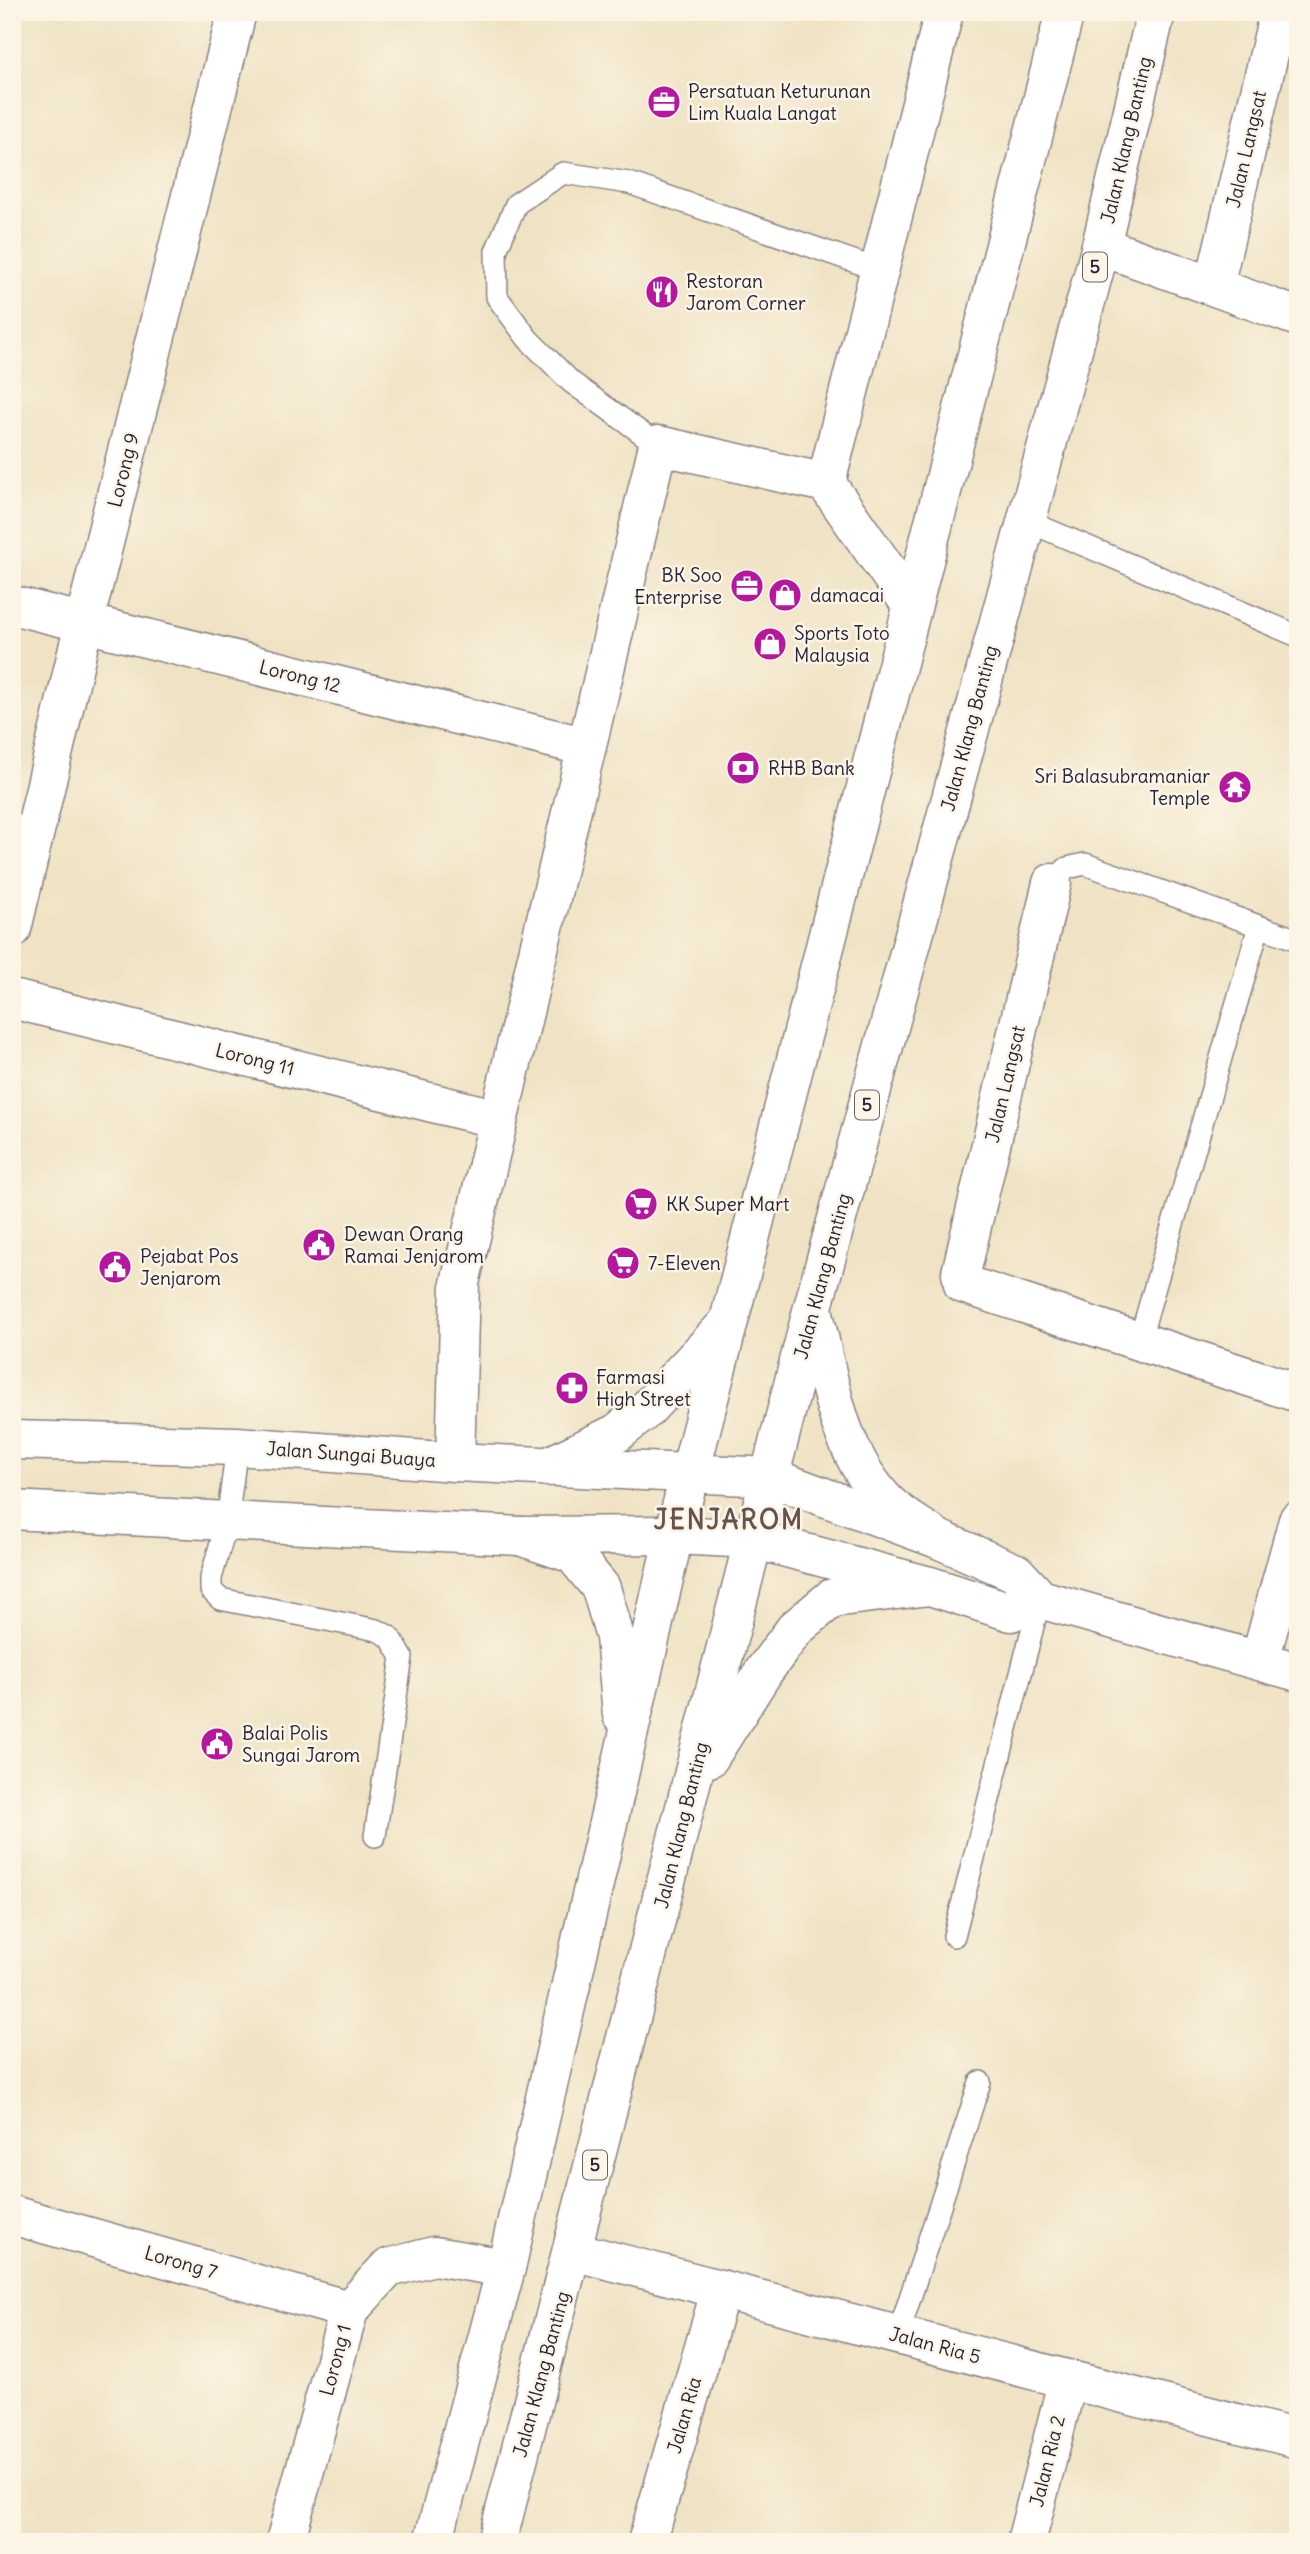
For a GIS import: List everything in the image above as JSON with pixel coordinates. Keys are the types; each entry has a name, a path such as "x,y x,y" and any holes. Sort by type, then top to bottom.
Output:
{"main road":[{"name":"Lorong 9","path":"12,929 84,623 237,12"},
{"path":"826,483 944,12"},
{"path":"433,2542 506,2268 674,1535 1065,12"},
{"name":"Jalan Klang Banting","path":"497,2542 813,1307 1101,246 1156,12"},
{"name":"Jalan Langsat","path":"1214,286 1279,12"},
{"path":"1101,246 1298,317"},
{"path":"455,1462 460,1283 658,445 826,483 912,606"},
{"name":"Lorong 12","path":"12,605 587,747"},
{"name":"Jalan Langsat","path":"1052,883 961,1273 963,1284 1139,1342"},
{"name":"Lorong 11","path":"12,999 498,1119"},
{"path":"813,1307 844,1434 859,1465 883,1499 938,1539 1016,1573 1040,1599 1298,1672"},
{"path":"547,1467 617,1433 646,1410 729,1322"},
{"path":"1139,1342 1298,1393"},
{"name":"Jalan Sungai Buaya","path":"12,1440 237,1446 455,1462 770,1477 938,1539"},
{"path":"12,1510 520,1536 674,1535 753,1539 930,1586 1011,1612 1040,1599"},
{"path":"1260,1660 1298,1520"},
{"path":"520,1536 573,1554 601,1588 615,1637 626,1749"},
{"path":"691,1787 764,1671 794,1629 832,1598 930,1586"},
{"name":"Lorong 7","path":"12,2215 349,2309"},
{"name":"Jalan Ria 5","path":"573,2251 1298,2439"},
{"name":"Lorong 1","path":"285,2542 349,2309 388,2268 435,2256 506,2268"},
{"name":"Jalan Ria","path":"646,2542 721,2289"},
{"name":"Jalan Ria 2","path":"1026,2542 1068,2379"}],"lane":[{"path":"658,445 571,382 528,339 497,297 496,251 516,204 564,173 629,183 879,270"},
{"path":"1027,521 1298,636"},
{"path":"1052,883 1067,867 1085,864 1298,940"},
{"path":"1139,1342 1259,926"},
{"path":"237,1446 226,1522 211,1578 211,1590 220,1600 377,1630 390,1637 402,1657 375,1836"},
{"path":"954,1936 1040,1599"},
{"path":"898,2335 980,2082"}],"place":[{"name":"Persatuan Keturunan Lim Kuala Langat","path":"664,102"},
{"name":"Restoran Jarom Corner","path":"662,292"},
{"name":"BK Soo Enterprise","path":"747,586"},
{"name":"damacai","path":"785,595"},
{"name":"Sports Toto Malaysia","path":"770,644"},
{"name":"RHB Bank","path":"743,768"},
{"name":"Sri Balasubramaniar Temple","path":"1235,787"},
{"name":"KK Super Mart","path":"641,1204"},
{"name":"Dewan Orang Ramai Jenjarom","path":"319,1245"},
{"name":"7-Eleven","path":"623,1263"},
{"name":"Pejabat Pos Jenjarom","path":"115,1267"},
{"name":"Farmasi High Street","path":"572,1388"},
{"name":"Balai Polis Sungai Jarom","path":"217,1744"}],"district":[{"name":"JENJAROM","path":"729,1520"}]}
